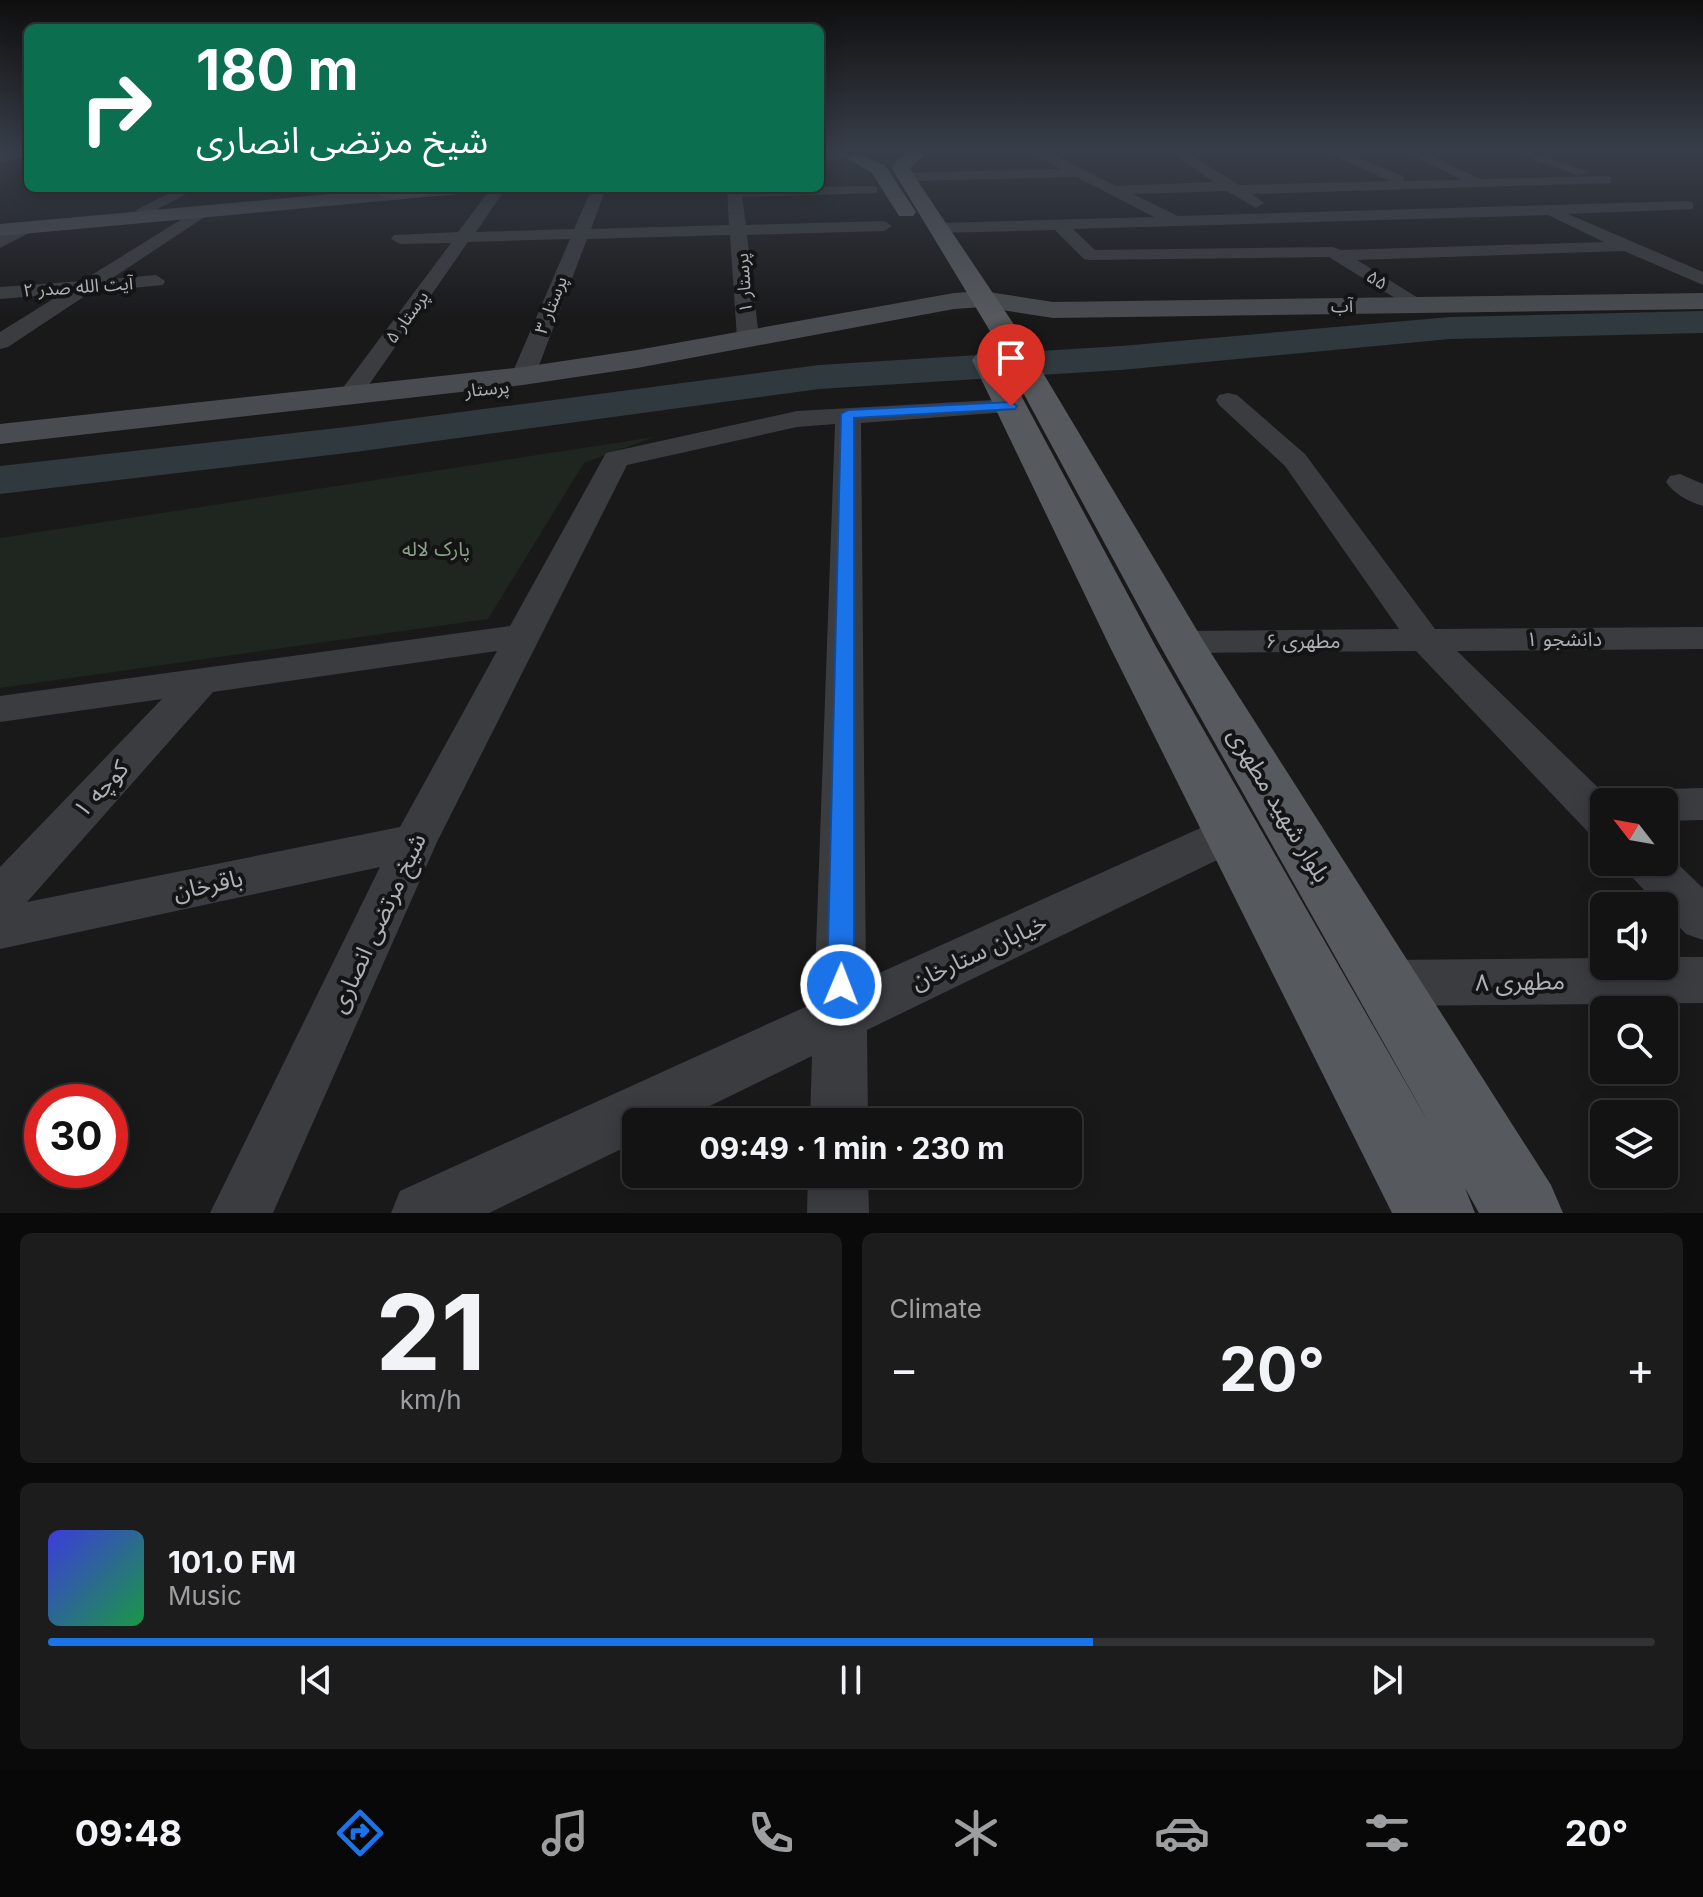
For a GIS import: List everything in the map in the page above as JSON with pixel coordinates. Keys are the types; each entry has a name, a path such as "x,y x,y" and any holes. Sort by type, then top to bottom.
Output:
{"main road":[{"path":"903,206 971,314 1019,399 1232,833 1435,1213"},
{"path":"932,206 971,314"},
{"name":"بلوار شهید مطهری","path":"1019,399 1181,642 1523,1213"}],"street":[{"path":"144,210 153,206"},
{"path":"0,227 196,206"},
{"path":"0,227 25,228 248,206"},
{"name":"پرستار ۵","path":"348,397 487,206"},
{"name":"پرستار ۳","path":"523,376 591,206"},
{"name":"پرستار ۱","path":"737,206 748,338"},
{"path":"1144,206 1179,223"},
{"name":"۵۵","path":"1259,206 1416,305"},
{"path":"1534,206 1703,279"},
{"path":"939,228 1698,209"},
{"path":"0,342 203,211"},
{"path":"1060,225 1090,255 1336,254 1629,247"},
{"path":"400,239 740,227 884,226"},
{"path":"0,243 25,228"},
{"name":"آیت الله صدر ۲","path":"0,293 156,281"},
{"name":"آب","path":"971,314 1055,316 1703,304"},
{"name":"آب","path":"971,314 1416,305 1703,304"},
{"name":"پرستار","path":"0,434 523,376 748,338 971,314"},
{"name":"پرستار","path":"0,441 526,385 852,326 922,325 971,314"},
{"name":"شیخ مرتضی انصاری","path":"241,1213 415,842 616,459 797,419 1019,399"},
{"path":"1228,400 1295,460 1425,640 1590,801"},
{"path":"839,1108 848,414"},
{"path":"4,711 522,636"},
{"name":"دانشجو ۱","path":"1425,640 1703,638"},
{"name":"مطهری ۶","path":"1181,642 1425,640"},
{"name":"کوچه ۱","path":"0,899 202,680"},
{"path":"1678,805 1703,804"},
{"name":"خیابان ستارخان","path":"422,1213 1232,833"},
{"name":"باقرخان","path":"0,928 415,842"},
{"path":"1660,876 1703,919"},
{"name":"مطهری ۸","path":"1386,983 1703,980"},
{"path":"838,1188 838,1213"}],"green space":[{"name":"پارک لاله","path":"654,437 584,463 488,619 0,688 0,538"}],"waterway":[{"path":"0,480 355,439 819,377 1121,358 1450,328 1703,322"}],"route":[{"path":"841,985 848,414 1011,406"}]}
